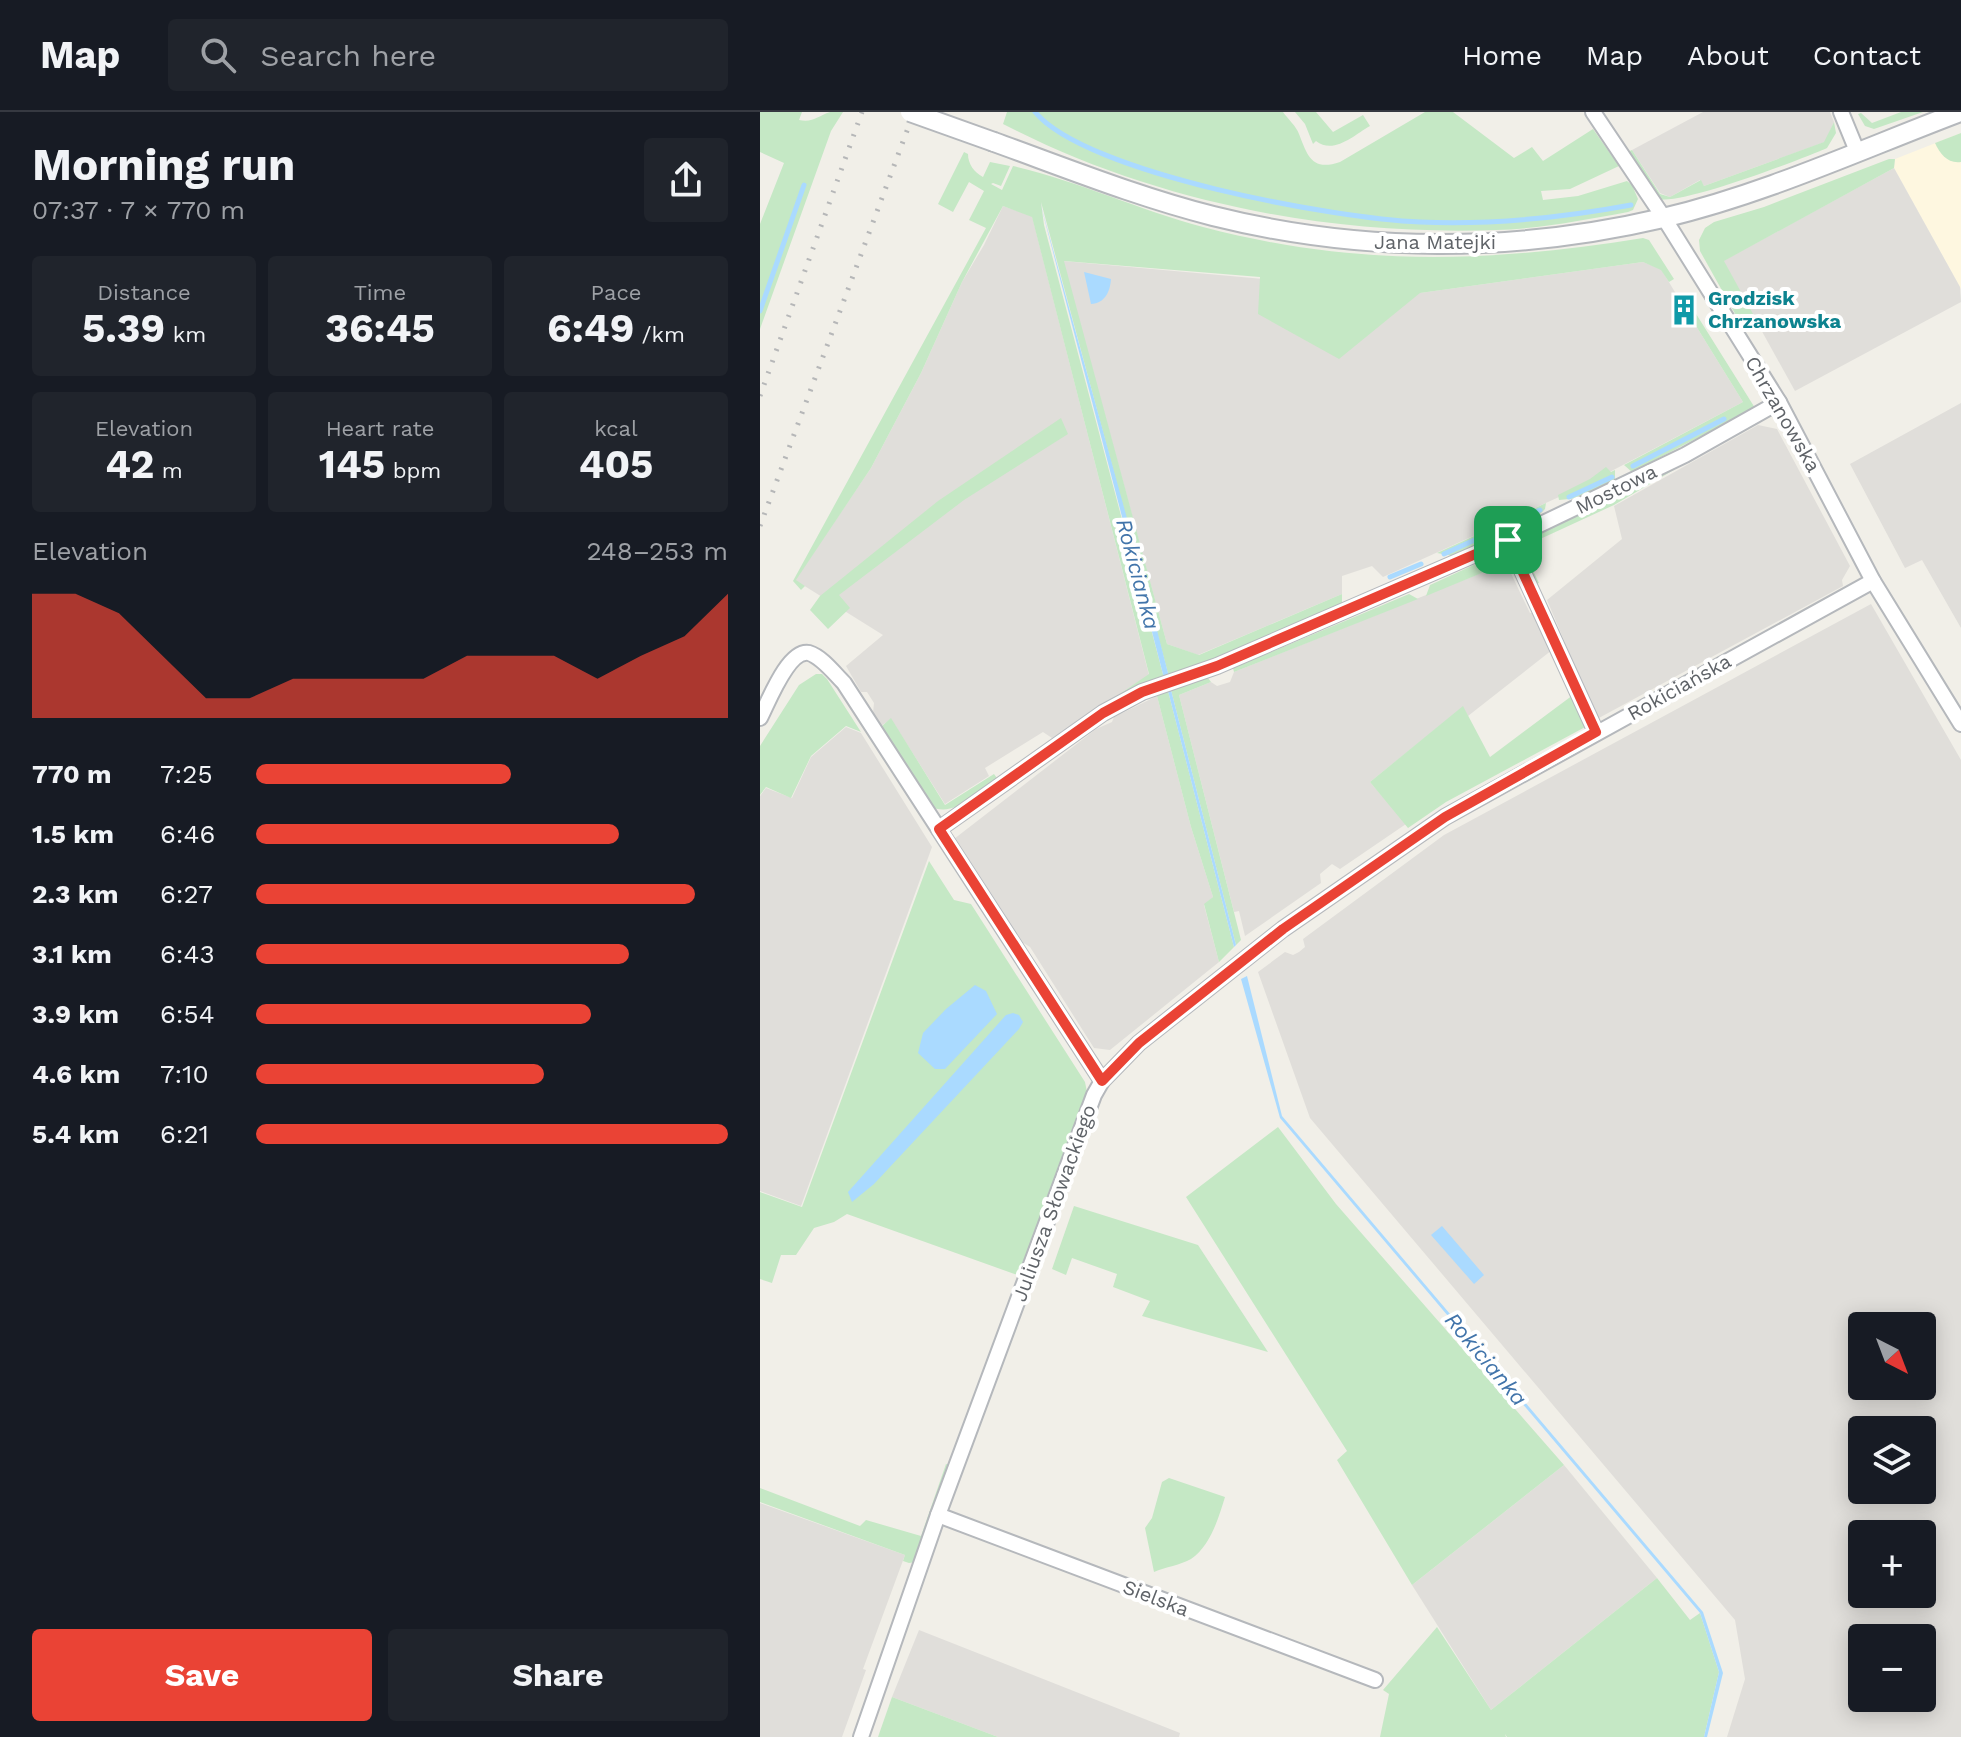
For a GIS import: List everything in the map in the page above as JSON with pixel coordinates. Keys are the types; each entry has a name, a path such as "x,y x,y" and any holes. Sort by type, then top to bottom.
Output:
{"street":[{"name":"Jana Matejki","path":"910,112 1213,216 1274,230 1409,245 1473,245 1549,239 1664,218 1765,187 1960,112"},
{"name":"Chrzanowska","path":"1593,112 1664,218 1779,402 1873,581 1961,724"},
{"path":"1841,112 1857,151"},
{"name":"Mostowa","path":"939,829 1103,713 1131,697 1319,623 1508,540 1685,455 1779,402"},
{"path":"1508,540 1596,732"},
{"name":"Rokiciańska","path":"1102,1081 1139,1043 1283,929 1445,817 1873,581"},
{"name":"Juliusza Słowackiego","path":"760,718 785,668 798,654 808,653 823,661 844,683 1102,1081 1094,1095 938,1515 861,1737"},
{"name":"Sielska","path":"938,1515 1375,1680"}],"shaded area":[{"path":"1703,112 1830,112 1834,122 1825,142 1704,186 1700,180 1670,197 1660,193 1632,150"},
{"path":"1961,133 1961,289 1894,168 1895,159"},
{"path":"1894,168 1960,287 1961,302 1795,391 1723,261"},
{"path":"1003,206 1032,216 1149,675 1052,738 1043,732 985,768 989,776 945,804 891,719 881,726 873,713 874,703 867,692 861,692 846,666 883,635 795,580 871,468 921,373 962,282"},
{"path":"1063,261 1420,293 1643,262 1661,269 1684,307 1681,309 1684,314 1688,313 1743,402 1581,487 1383,577 1372,566 1342,576 1342,594 1198,655 1167,644"},
{"path":"1961,403 1961,628 1922,560 1905,568 1850,464"},
{"path":"1758,425 1777,429 1850,566 1842,580 1843,586 1597,719 1547,600 1622,539 1614,506"},
{"path":"1506,563 1552,650 1468,716 1463,707 1370,782 1406,824 1340,869 1332,864 1320,874 1321,883 1245,936 1239,911 1234,912 1179,695 1211,682 1217,686 1230,682 1234,672"},
{"path":"1871,604 1961,760 1961,1737 1727,1737 1745,1679 1735,1620 1310,1118 1258,972 1285,952 1293,955 1299,952 1305,947 1303,939 1444,835"},
{"path":"1157,696 1191,827 1213,897 1204,905 1219,962 1110,1050 1094,1048 1030,947 1017,939 954,839 1096,729"},
{"path":"846,727 861,733 932,847 801,1206 760,1191 760,796 766,788 792,798 811,757"},
{"path":"1564,1465 1657,1578 1491,1710 1412,1585"},
{"path":"760,1503 905,1555 842,1737 760,1737"},
{"path":"919,1630 1180,1733 1179,1737 998,1737 892,1697"}],"green space":[{"path":"760,112 802,112 799,120 804,121 830,112 843,112 831,131 760,329 760,224 784,163 760,152"},
{"path":"1007,112 1283,112 1298,131 1308,154 1322,165 1340,162 1425,112 1453,112 1514,158 1532,147 1543,161 1593,129 1619,166 1570,189 1541,191 1543,200 1578,196 1627,181 1638,199 1633,210 1628,212 1512,229 1433,230 1306,220 1181,193 1120,174 1060,151 1003,124"},
{"path":"1295,112 1316,112 1333,132 1363,115 1370,126 1337,145 1323,145 1316,141 1313,144 1305,124"},
{"path":"1901,112 1923,112 1874,129 1865,126 1858,114 1861,113 1872,123"},
{"path":"1834,122 1836,133 1827,148 1712,190 1668,199 1653,195 1625,153 1632,150 1660,194 1670,197 1701,180 1704,186 1824,142"},
{"path":"1961,133 1961,162 1948,160 1935,143"},
{"path":"964,152 968,154 972,167 983,177 990,162 1010,166 1001,186 991,184 1002,190 1013,166 1203,227 1314,249 1368,255 1476,256 1643,238 1649,240 1674,279 1669,282 1661,270 1643,262 1420,293 1339,359 1258,314 1260,277 1064,261 1167,644 1199,655 1342,594 1342,606 1172,678 1169,677 1041,202 1044,225 1164,678 1114,701 1111,700 1149,674 1032,217 1003,206 962,282 921,373 871,468 796,580 805,586 801,590 793,581 986,228 969,220 984,191 969,182 953,212 938,204"},
{"path":"1895,159 1894,168 1724,261 1758,323 1743,328 1700,251 1699,240 1705,228 1714,222 1764,207"},
{"path":"1693,309 1755,408 1632,472 1624,465 1743,402 1688,313"},
{"path":"1061,418 1068,434 964,500 839,595 850,608 828,629 810,610 820,596 938,501"},
{"path":"1606,467 1611,472 1615,470 1615,480 1579,498 1559,500 1558,495"},
{"path":"1677,468 1614,505 1525,546 1526,556 1539,583 1534,585 1519,552 1527,539"},
{"path":"1546,503 1545,509 1534,520 1453,556 1437,553"},
{"path":"1502,552 1506,554 1506,563 1426,596 1430,585"},
{"path":"1409,594 1418,599 1234,672 1233,668"},
{"path":"816,674 822,674 827,679 861,732 846,726 811,756 791,798 766,787 760,795 760,746 799,685"},
{"path":"1208,678 1211,682 1179,695 1241,940 1236,945 1171,690"},
{"path":"1168,691 1234,947 1219,962 1204,904 1213,897 1191,827 1157,696"},
{"path":"1573,695 1587,726 1446,802 1408,828 1370,782 1463,706 1490,757"},
{"path":"873,713 882,726 891,718 945,805 994,774 999,781 956,807 939,809 930,806 872,717"},
{"path":"929,861 954,900 971,904 1085,1082 1087,1092 1020,1276 847,1214 814,1228 796,1255 781,1255 772,1283 760,1279 760,1192 802,1207"},
{"path":"1278,1127 1336,1204 1564,1465 1412,1585 1337,1460 1347,1451 1186,1197"},
{"path":"1074,1206 1198,1245 1268,1352 1142,1316 1150,1301 1113,1287 1117,1274 1072,1258 1066,1275 1052,1269"},
{"path":"946,1464 952,1466 916,1562 903,1561 905,1555 760,1502 760,1488 860,1526 866,1520 921,1536"},
{"path":"1169,1478 1225,1497 1213,1531 1198,1553 1187,1561 1154,1572 1145,1528 1152,1518 1162,1482"},
{"path":"1657,1578 1690,1620 1700,1613 1719,1672 1704,1737 1507,1737 1505,1734 1506,1737 1380,1737 1389,1694 1383,1690 1437,1627 1491,1710"},
{"path":"892,1697 998,1737 878,1737"}],"water":[{"name":"Rokicianka","path":"1040,202 1147,591 1169,677 1164,678"},
{"path":"1084,272 1111,279 1108,292 1100,302 1091,304"},
{"path":"1171,690 1236,945 1234,947 1168,691"},
{"name":"Rokicianka","path":"1247,976 1282,1116 1703,1612 1723,1673 1707,1737 1704,1737 1719,1672 1700,1613 1280,1118 1241,979"},
{"path":"975,985 986,991 997,1014 945,1069 935,1069 918,1053 923,1033"},
{"path":"1006,1015 1019,1015 1023,1022 1019,1029 874,1184 852,1202 848,1192"},
{"path":"1442,1226 1484,1275 1474,1284 1431,1235"}],"waterway":[{"path":"1035,112 1063,134 1105,155 1158,173 1216,189 1332,212 1420,222 1473,222 1552,217 1631,205"},
{"path":"760,311 804,185"},
{"path":"1633,466 1724,419"},
{"path":"1569,497 1612,477"},
{"path":"1444,554 1540,510"},
{"path":"1390,577 1421,564"}],"railway":[{"path":"760,396 862,112"},
{"path":"760,526 914,112"}],"place":[{"name":"Grodzisk Chrzanowska","path":"1684,310"}],"route":[{"path":"1508,540 1596,732 1445,817 1283,929 1139,1043 1102,1081 939,829 1103,713 1131,697 1217,666 1508,540"}]}
